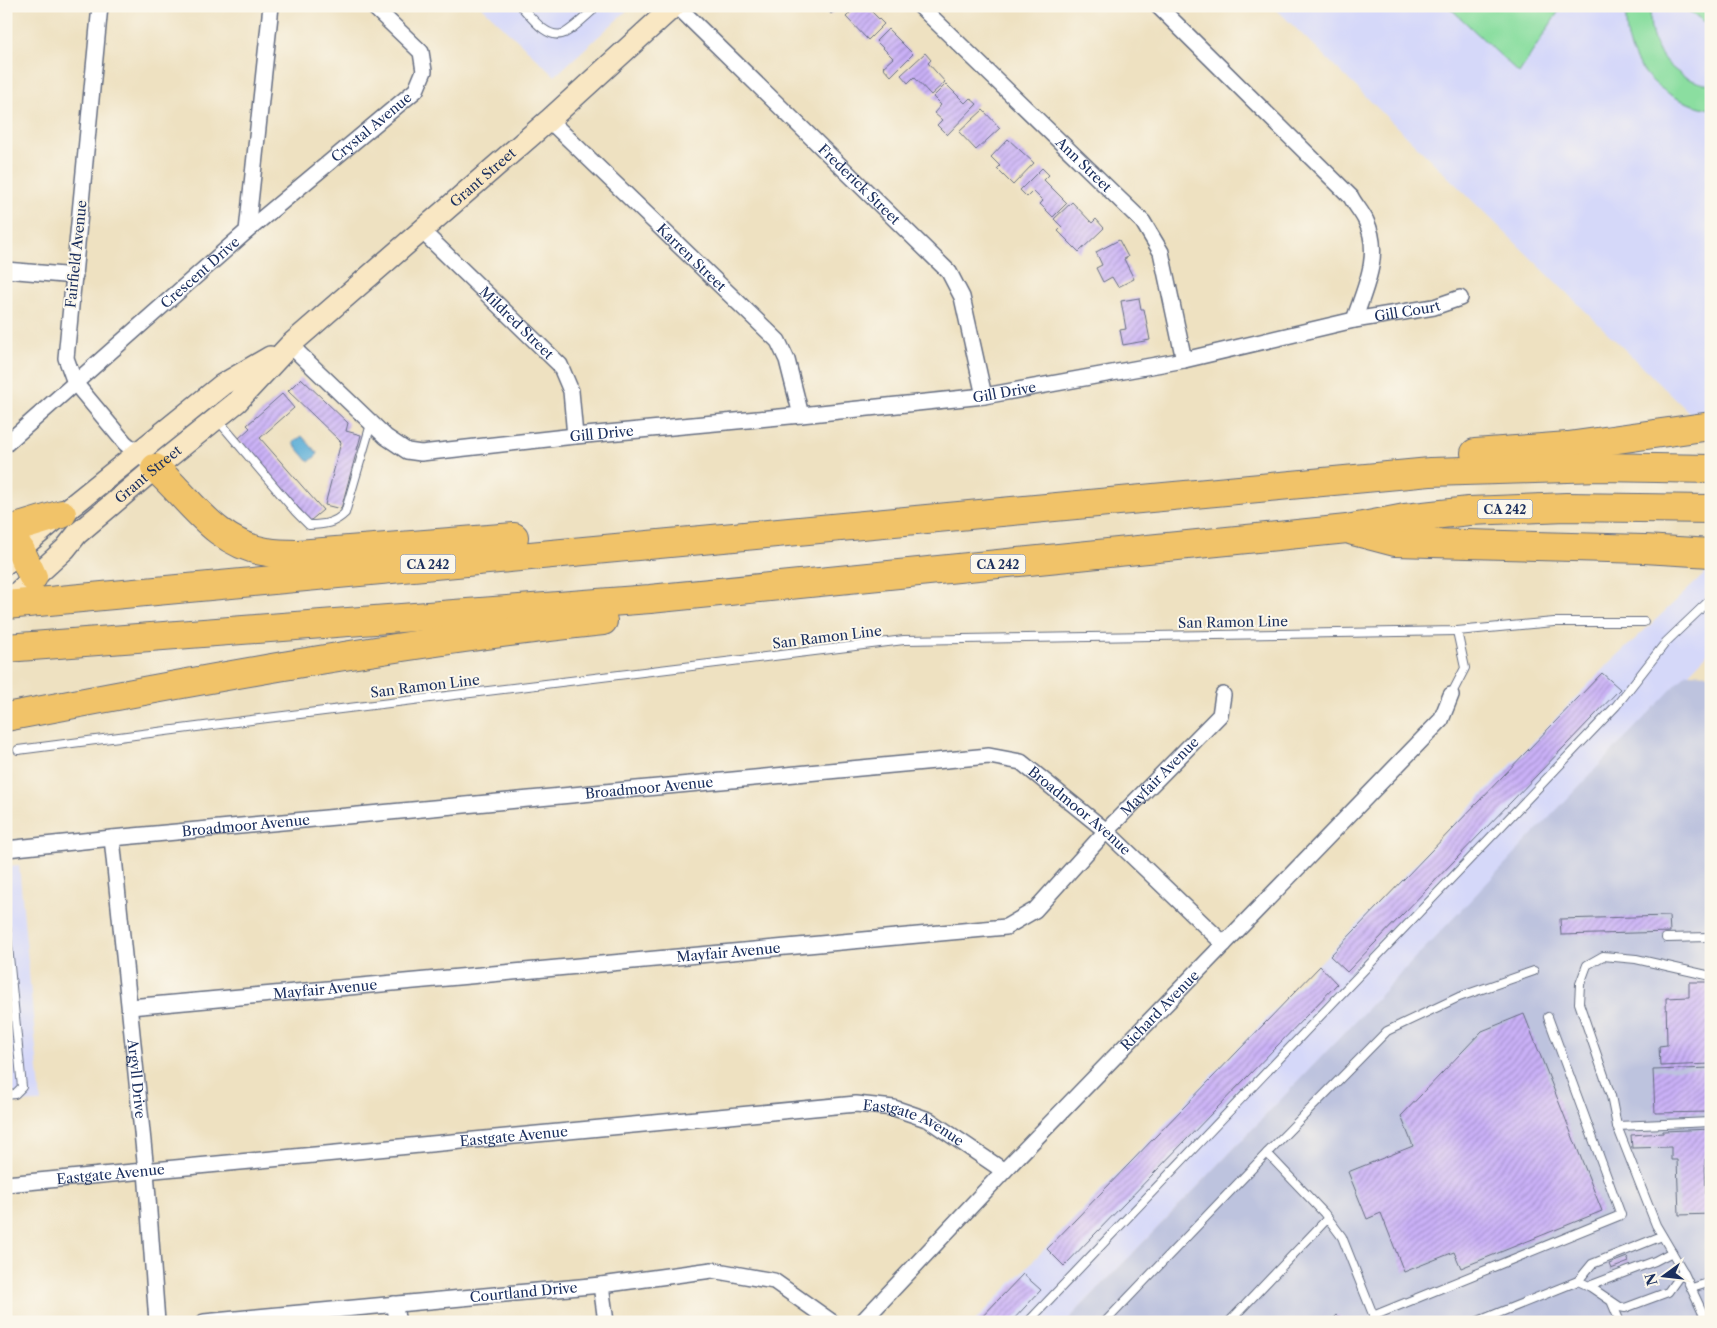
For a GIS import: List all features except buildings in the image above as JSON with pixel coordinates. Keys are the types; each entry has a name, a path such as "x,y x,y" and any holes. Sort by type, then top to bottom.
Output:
{"highway":[{"path":"1430,472 1467,454 1568,446 1711,426"},
{"path":"146,460 217,531 241,544 266,552 307,554 570,532 765,523 794,530"},
{"name":"CA 242","path":"6,604 1430,472 1601,467 1709,469"},
{"name":"CA 242","path":"17,647 650,599 1347,529 1404,518 1469,511 1566,507 1711,509"},
{"path":"33,577 10,546 62,514"},
{"path":"1347,529 1395,542 1644,549 1711,553"},
{"path":"6,717 229,674 478,636 629,618 650,599"}],"street":[{"name":"Fairfield Avenue","path":"100,6 66,358 75,383 125,443 146,460"},
{"name":"Crescent Drive","path":"6,444 247,231 271,6"},
{"name":"Crystal Avenue","path":"247,231 416,90 424,71 421,52 373,6"},
{"name":"Grant Street","path":"62,514 146,460 216,419 237,402 290,345 549,120 675,6"},
{"name":"Frederick Street","path":"675,6 949,272 962,297 984,396"},
{"name":"Ann Street","path":"920,6 1143,222 1160,252 1184,360"},
{"path":"1158,6 1350,197 1366,222 1373,247 1371,271 1354,320"},
{"name":"Karren Street","path":"549,120 778,341 787,360 801,415"},
{"name":"Mildred Street","path":"422,231 560,365 571,391 575,436"},
{"path":"6,270 74,276"},
{"name":"Gill Court","path":"1354,320 1434,307 1460,298"},
{"name":"Gill Drive","path":"290,345 386,437 407,450 421,453 984,396 1184,360 1354,320"},
{"name":"Grant Street","path":"6,604 65,549 146,460 222,385 290,345"},
{"name":"Mayfair Avenue","path":"130,1007 1006,927 1035,910 1106,831 1220,715 1223,695"},
{"name":"Richard Avenue","path":"862,1322 1004,1171 1441,720 1451,695"},
{"name":"Broadmoor Avenue","path":"6,849 990,756 1021,762 1106,831 1224,944"},
{"name":"Argyll Drive","path":"112,838 146,1171 157,1322"},
{"name":"Eastgate Avenue","path":"6,1184 856,1104 894,1108 930,1120 1004,1171"},
{"name":"Courtland Drive","path":"204,1322 601,1285 712,1270 774,1281 832,1322"},
{"path":"601,1285 606,1322"},
{"path":"394,1304 398,1322"}],"lane":[{"path":"521,6 548,33 556,34 564,34 592,11 594,6"},
{"path":"216,419 309,525 321,525 338,520 345,513 371,424"},
{"path":"1028,1322 1616,706 1666,642 1711,599"},
{"name":"San Ramon Line","path":"18,750 904,640 1457,631 1554,622 1644,622"},
{"path":"1451,695 1465,668 1457,631"},
{"path":"6,926 22,1087 15,1094 6,1095"},
{"path":"1666,938 1711,937"},
{"path":"1707,1322 1692,1288 1656,1225 1617,1126 1611,1096 1579,1003 1580,984 1587,965 1603,956 1636,958 1711,976"},
{"path":"1105,1322 1266,1153 1387,1031 1459,997 1534,971"},
{"path":"1266,1153 1328,1218 1342,1237 1374,1319 1620,1216 1548,1017"},
{"path":"1617,1126 1711,1122"},
{"path":"1229,1322 1328,1218"},
{"path":"1476,1322 1578,1281 1592,1264 1662,1236"},
{"path":"1588,1286 1655,1261 1672,1252"},
{"path":"1578,1281 1612,1303 1625,1308 1668,1292 1683,1271"},
{"path":"1692,1288 1711,1282"},
{"path":"1612,1303 1620,1322"}],"shaded area":[{"path":"481,6 632,6 555,76"},
{"path":"1273,6 1711,6 1711,426 1704,427"},
{"path":"1711,568 1711,650 1066,1322 974,1322 1602,670"},
{"path":"1687,673 1711,674 1711,1322 1066,1322 1204,1180"},
{"path":"6,777 11,831 6,831"},
{"path":"19,865 41,1102 6,1103 6,866"}],"green space":[{"path":"1448,6 1562,6 1519,73"},
{"path":"1627,6 1651,6 1650,21 1652,35 1657,47 1664,59 1684,76 1697,82 1711,85 1711,109 1692,105 1675,97 1647,75 1637,61 1630,44 1626,26"},
{"path":"1681,6 1711,6 1711,26"}],"water":[{"path":"302,436 318,454 309,462 293,443"}]}
